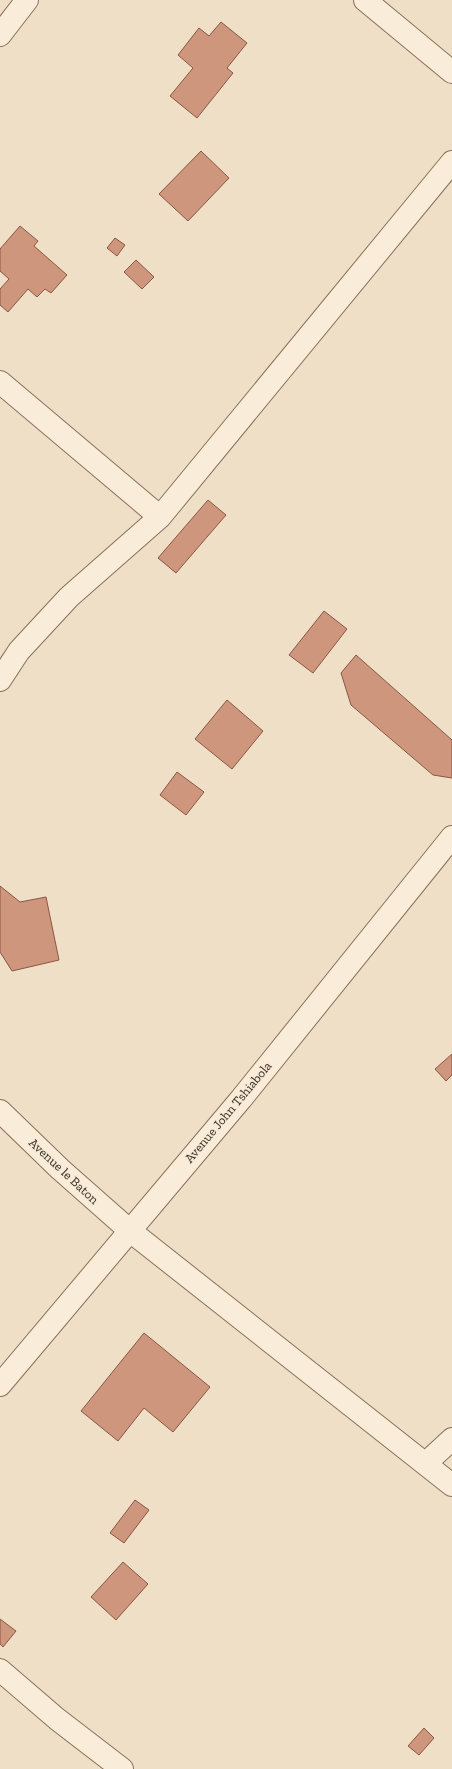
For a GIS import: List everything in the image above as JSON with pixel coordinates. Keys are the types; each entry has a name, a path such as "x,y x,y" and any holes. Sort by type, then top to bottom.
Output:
{"street":[{"path":"0,35 27,0"},
{"path":"365,0 452,72"},
{"path":"0,680 19,651 69,597 160,517 452,162"},
{"path":"0,382 160,517"},
{"name":"Avenue John Tshiabola","path":"0,1385 129,1230 241,1099 452,837"},
{"name":"Avenue le Baton","path":"0,1111 60,1169 129,1230 452,1485"},
{"path":"426,1463 452,1439"},
{"path":"0,1670 57,1719 122,1769"}],"building":[{"path":"221,22 247,43 227,68 233,73 197,118 170,96 193,68 178,55 199,28 209,36"},
{"path":"201,151 229,178 188,221 159,194"},
{"path":"20,226 38,241 34,246 67,275 51,293 45,289 37,297 28,289 8,312 0,305 0,289 9,279 0,271 0,249"},
{"path":"115,238 125,245 117,256 107,248"},
{"path":"136,260 154,277 142,289 124,272"},
{"path":"208,500 226,515 176,573 158,558"},
{"path":"324,611 347,629 313,673 289,655"},
{"path":"356,655 452,740 452,778 433,775 351,705 341,673"},
{"path":"227,700 263,731 232,769 195,739"},
{"path":"177,772 204,792 186,815 160,795"},
{"path":"0,886 20,902 46,897 59,960 12,971 0,952"},
{"path":"452,1054 452,1075 446,1081 435,1069"},
{"path":"144,1333 210,1387 173,1432 144,1408 118,1441 81,1411"},
{"path":"135,1500 149,1510 124,1543 110,1533"},
{"path":"123,1562 148,1584 116,1620 91,1597"},
{"path":"0,1619 16,1631 3,1647 0,1644"},
{"path":"424,1728 434,1738 419,1755 408,1746"}]}
